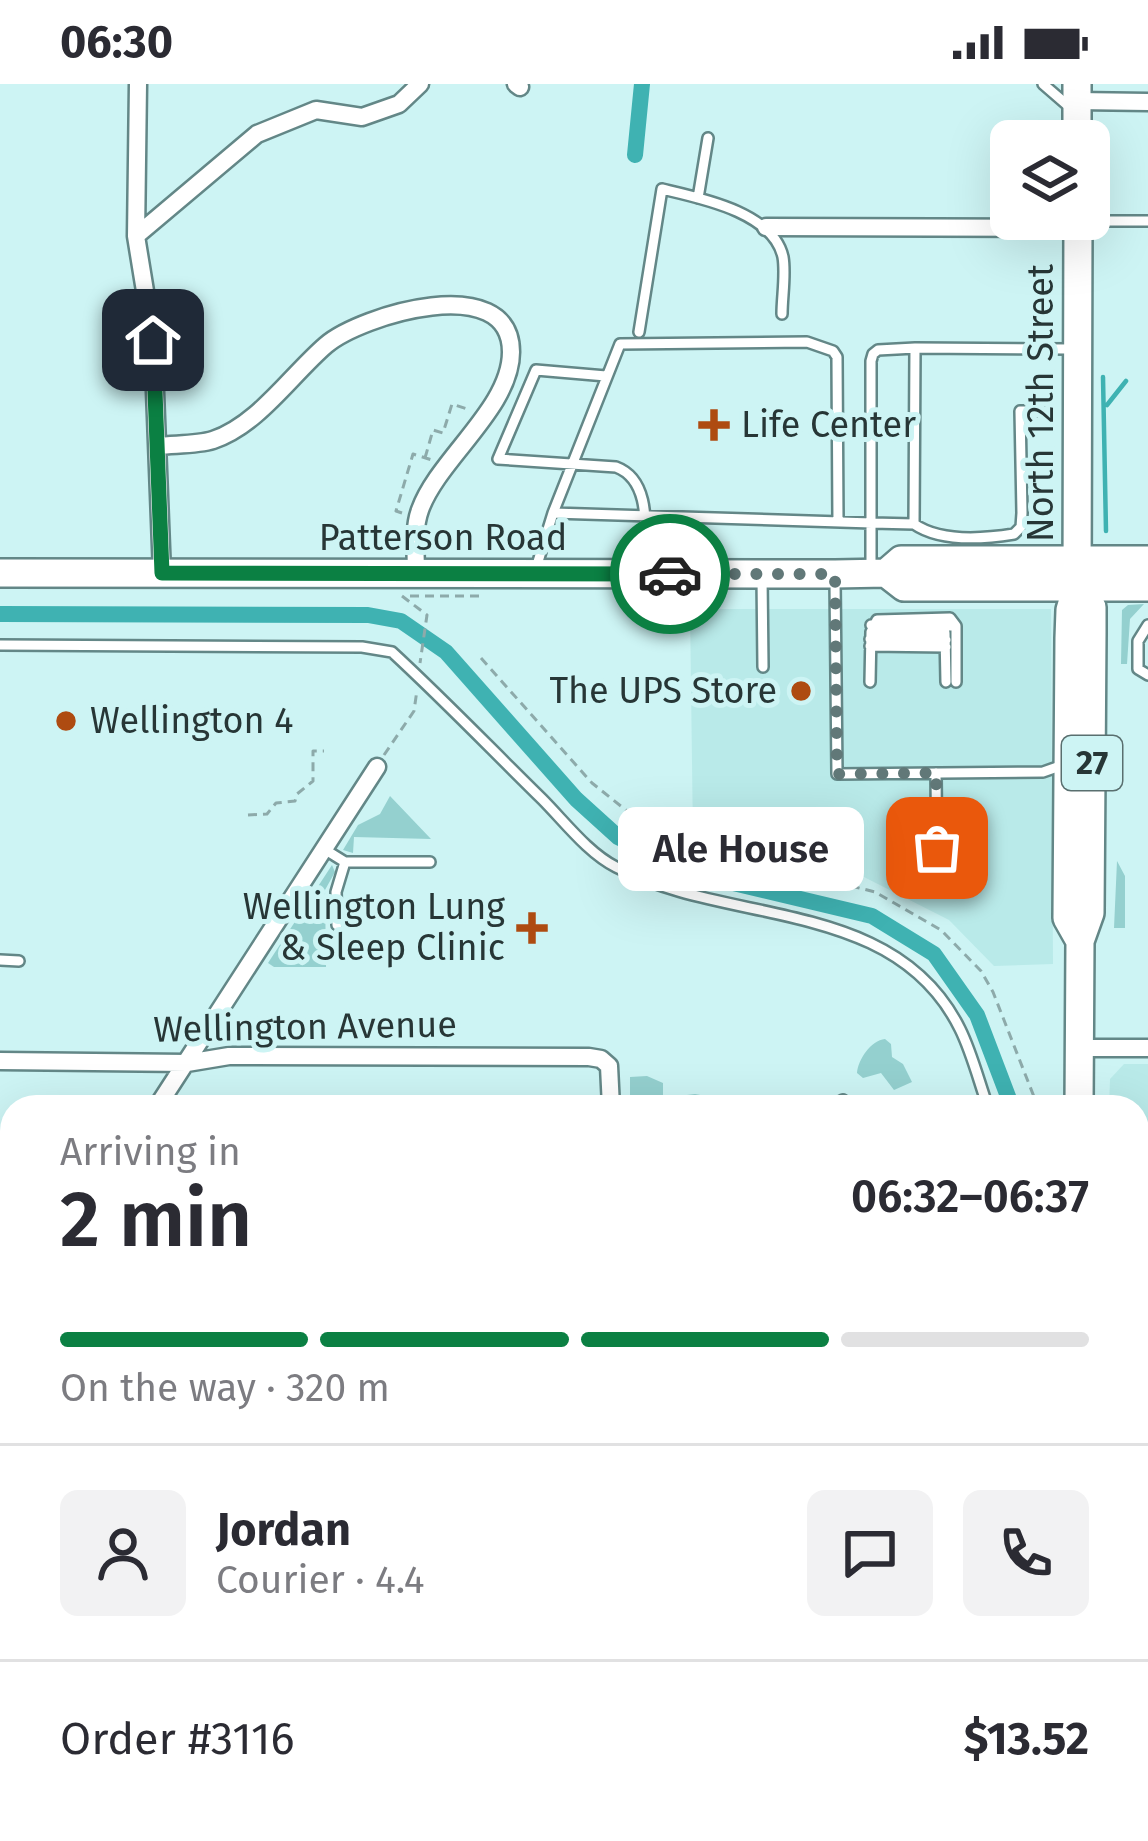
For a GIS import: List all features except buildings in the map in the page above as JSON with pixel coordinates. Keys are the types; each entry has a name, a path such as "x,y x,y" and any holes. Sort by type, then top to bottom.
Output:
{"main road":[{"name":"North 12th Street","path":"1078,240 1077,573 1070,610 1080,763 1067,918 1080,941 1079,1095"},
{"name":"Patterson Road","path":"0,573 162,573 409,585 534,574 878,573 904,587 1077,573 1148,560"},
{"name":"Patterson Road","path":"1077,573 1148,587"}],"street":[{"path":"138,84 136,236 153,340 162,573"},
{"path":"136,236 257,134 316,110 362,117 399,104 420,84"},
{"path":"1077,110 1148,102"},
{"path":"766,227 990,225"},
{"path":"158,446 214,440 251,417 328,343 359,325 454,304 483,308 508,335 510,362 470,437 426,494 417,519 409,585"},
{"path":"165,1095 376,766"},
{"path":"1079,1048 1148,1048"},
{"name":"Wellington Avenue","path":"0,1061 187,1063 229,1056 589,1058 609,1066 610,1095"}],"lane":[{"path":"1043,84 1077,110"},
{"path":"698,198 708,138"},
{"path":"639,332 662,189 698,198 766,227 783,254 782,314"},
{"path":"1110,220 1148,220"},
{"path":"534,574 620,344 807,342 833,351 837,357 838,522"},
{"path":"914,524 915,348"},
{"path":"878,573 872,524 873,354 915,348 1078,349"},
{"path":"606,376 536,370 498,459 616,467 630,472 639,482 646,574"},
{"path":"553,513 914,524 942,536 1014,534 1021,527 1022,513 1020,411 1041,411"},
{"path":"762,574 763,667"},
{"path":"835,574 837,774 1043,772 1080,763"},
{"path":"870,682 871,636 886,618 950,618 956,626 951,682 946,643 871,636"},
{"path":"1148,625 1138,641 1138,669 1148,675"},
{"path":"0,645 362,647 392,652 419,670 612,866 674,891 832,926 878,946 910,968 940,999 960,1030 984,1095"},
{"path":"936,773 937,886"},
{"path":"324,849 345,862 430,862"},
{"path":"337,925 336,892 345,862"},
{"path":"6,947 3,960 19,961"}],"path":[{"path":"425,458 434,430 443,433 452,404 472,410"},
{"path":"404,514 396,512 412,454 432,460"},
{"path":"376,766 414,711 427,615 409,585"},
{"path":"481,658 592,783 642,823 692,846 875,892 941,930 981,971 993,992 1033,1095"},
{"path":"248,815 267,814 274,804 295,801 313,781 313,751 324,751"}],"shaded area":[{"path":"1144,604 1130,619 1127,664 1121,664 1122,610"},
{"path":"690,609 1051,609 1053,964 994,966 949,920 862,876 693,838"},
{"path":"390,796 431,839 354,837 353,853 343,850 358,825 380,814"},
{"path":"1117,861 1125,876 1125,928 1114,928"},
{"path":"332,865 335,872 325,890 326,967 274,967 268,963"},
{"path":"885,1039 891,1044 892,1057 903,1064 912,1082 894,1090 881,1073 863,1078 857,1073 866,1052"},
{"path":"1124,1064 1148,1064 1148,1095 1109,1095 1110,1079"},
{"path":"647,1076 663,1083 663,1095 630,1095 630,1077"}],"waterway":[{"path":"635,155 642,84"},
{"path":"1103,377 1106,531"},
{"path":"1107,405 1126,381"},
{"path":"0,614 368,615 401,621 446,652 576,799 618,837 691,873 872,916 934,954 977,1015 1007,1095"}],"way so far":[{"path":"670,574 835,574 837,774 936,773 937,848"}],"place":[{"name":"Life Center","path":"714,425"},
{"name":"The UPS Store","path":"801,691"},
{"name":"Wellington 4","path":"66,721"},
{"name":"Ale House","path":"937,848"},
{"name":"Wellington Lung & Sleep Clinic","path":"532,928"}],"route":[{"path":"153,340 162,573 670,574"}]}
